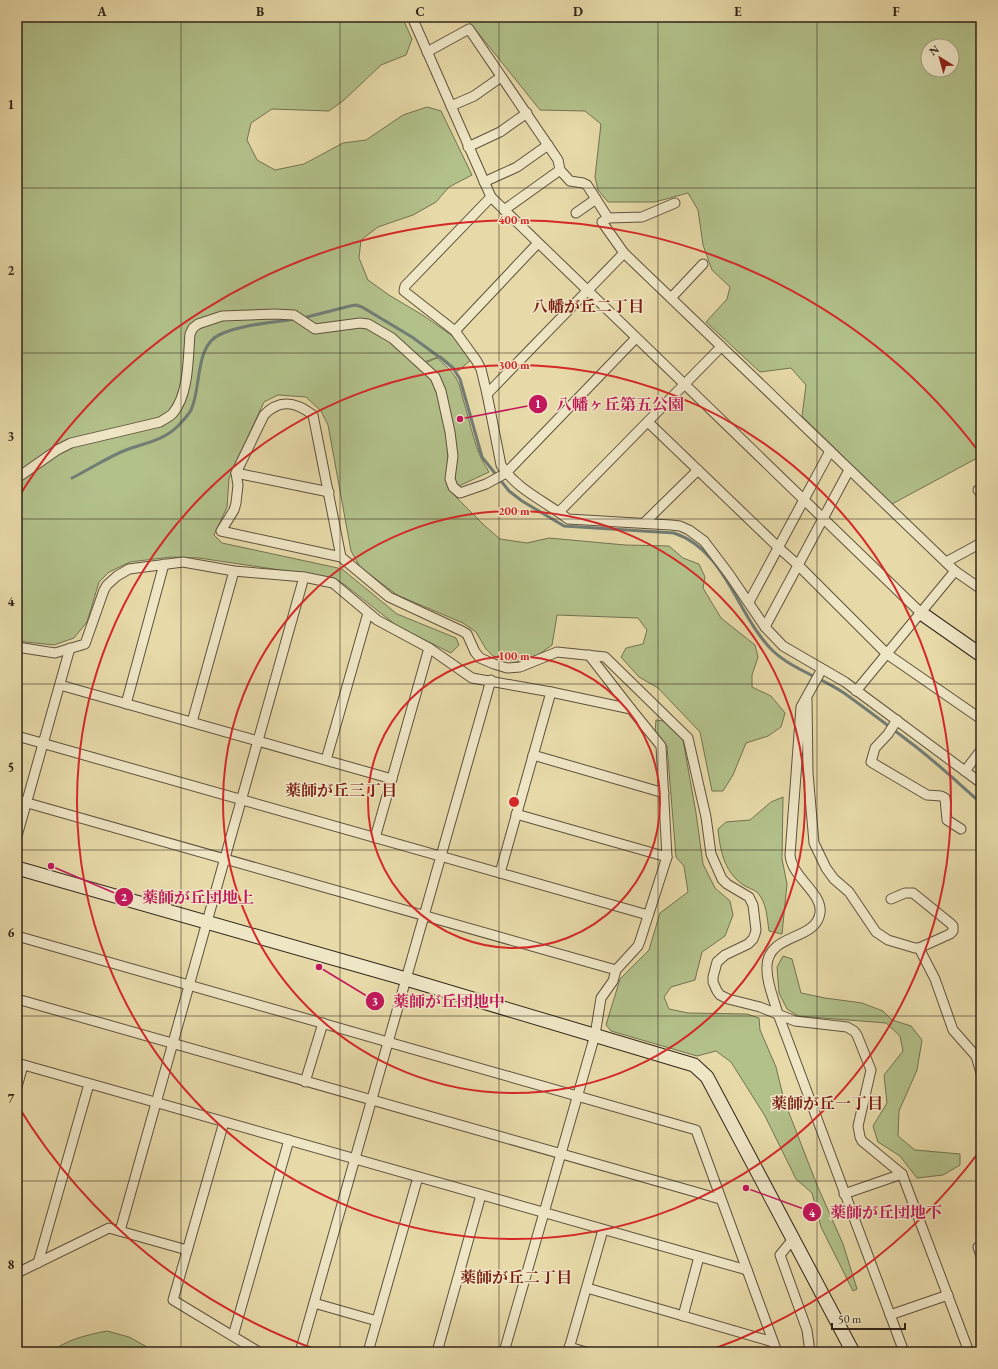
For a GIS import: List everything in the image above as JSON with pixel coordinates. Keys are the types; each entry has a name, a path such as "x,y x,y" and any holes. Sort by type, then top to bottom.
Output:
{"street":[{"path":"412,17 490,197 921,613 981,655"},
{"path":"427,52 469,29 558,160 560,170 570,181 585,184 608,218"},
{"path":"451,106 474,96 502,77"},
{"path":"468,147 500,132 527,113"},
{"path":"484,182 517,167 548,145"},
{"path":"504,210 560,170"},
{"path":"490,197 405,286 404,291 455,331 476,360 481,370 487,394 501,465 506,473 521,488 568,519 680,526 697,536 712,550 765,627 783,646 821,672 845,682 896,722 981,783"},
{"path":"576,213 596,199"},
{"path":"675,203 642,217 608,218 602,222 624,254 955,571 981,589"},
{"path":"455,331 538,243"},
{"path":"487,394 624,254"},
{"path":"671,298 703,264"},
{"path":"17,478 57,450 71,443 160,422 172,414 178,405 184,388 190,334 193,328 198,324 222,316 275,314 294,315 315,329 360,323 368,324 392,338 435,377 441,392 453,456 450,479 453,487 460,493 486,484 506,473 636,338"},
{"path":"559,512 721,347"},
{"path":"341,557 313,415 298,405 280,404 264,415 236,473 238,485 236,503 234,510 221,531 341,557 389,598 462,631 469,638 476,654 480,658 494,664 513,668 520,667 557,652 606,657 688,738 706,817 711,854 722,879 727,884 746,895 752,902 756,927 755,934 750,942 725,955 718,962 714,972 713,982 715,987 720,995 728,999 760,1007 795,1021 847,1027 854,1031 871,1070 858,1126 860,1137 862,1141 902,1174 969,1352"},
{"path":"648,422 798,565 887,654 981,719"},
{"path":"748,602 779,548 830,451"},
{"path":"644,523 698,470"},
{"path":"765,627 849,470"},
{"path":"236,473 328,492"},
{"path":"946,562 981,543"},
{"path":"17,647 55,653 85,644 104,590 112,580 129,569 183,562 234,571 304,577 332,583 377,620 429,648 472,678 491,680 631,709"},
{"path":"126,704 164,564"},
{"path":"192,722 234,571"},
{"path":"856,691 955,571"},
{"path":"120,1231 304,577"},
{"path":"326,760 368,612"},
{"path":"17,836 22,801 43,744 70,648"},
{"path":"375,838 429,648"},
{"path":"504,1352 595,1035 601,998 613,981 616,970 638,946 667,857 661,746 589,655"},
{"path":"821,672 801,707 790,855 794,869 818,900 820,914 818,921 813,926 780,944 773,950 768,959 767,972 778,1014 904,1352"},
{"path":"300,1352 491,680"},
{"path":"60,685 392,779"},
{"path":"500,874 551,692"},
{"path":"807,698 808,773 814,842 826,868 834,879 849,892 876,932 888,940 919,948 950,934 953,931 950,923 913,893 905,892 891,899"},
{"path":"896,722 876,748 871,762 927,795 941,796 944,798 947,820 960,829"},
{"path":"17,736 648,916"},
{"path":"966,771 981,750"},
{"path":"533,755 664,793"},
{"path":"22,801 616,970"},
{"path":"516,814 667,857"},
{"path":"17,868 406,979 694,1065 707,1077 853,1352"},
{"path":"17,936 696,1130 777,1352"},
{"path":"919,948 935,978 953,1030 976,1056 981,1073"},
{"path":"17,999 720,1199"},
{"path":"305,1082 323,1023"},
{"path":"17,1087 20,1064 747,1270"},
{"path":"38,1263 89,1084"},
{"path":"224,1122 173,1300 259,1352"},
{"path":"233,1336 289,1140"},
{"path":"844,1194 902,1174"},
{"path":"368,1352 418,1177"},
{"path":"437,1352 481,1195"},
{"path":"17,1273 109,1228 187,1250"},
{"path":"586,1352 569,1350 603,1230"},
{"path":"793,1239 780,1255 807,1330 810,1352"},
{"path":"981,1246 978,1247 981,1256"},
{"path":"683,1316 699,1257"},
{"path":"587,1288 773,1342"},
{"path":"890,1315 948,1295"},
{"path":"314,1303 377,1321"}],"green space":[{"path":"17,17 402,17 412,39 406,55 381,65 344,100 329,111 272,109 251,123 247,140 257,160 275,170 304,164 343,143 366,140 403,115 427,107 441,111 472,175 449,187 436,202 413,215 378,227 361,240 359,258 368,280 454,337 471,360 458,371 441,356 424,362 439,396 447,440 447,480 451,492 500,539 527,543 549,538 625,545 669,546 683,558 699,564 705,577 703,588 721,618 755,645 758,657 752,675 752,687 771,696 785,713 781,727 768,736 746,743 733,775 723,791 712,791 700,732 658,688 639,677 621,657 626,648 643,644 647,630 638,618 557,615 552,645 535,657 518,662 493,656 486,649 476,632 463,623 397,595 360,567 351,551 328,425 321,411 306,397 278,395 264,402 229,478 227,507 214,535 222,543 342,569 397,614 456,638 459,645 451,653 397,626 334,578 199,558 171,557 130,562 109,572 99,582 87,622 74,638 54,645 17,641"},
{"path":"464,17 981,17 981,456 892,504 802,416 806,385 791,368 760,372 706,322 727,299 730,287 712,270 703,245 698,210 688,193 655,202 608,202 598,190 595,177 601,124 585,111 540,110"},
{"path":"437,358 450,370 457,380 476,446 489,472 459,486 455,480 456,458 448,409 425,363"},
{"path":"656,720 664,721 683,740 696,813 703,864 715,888 730,901 733,915 725,936 702,952 695,980 671,987 664,997 669,1009 688,1013 747,1014 759,1018 760,1030 776,1067 784,1100 817,1185 843,1244 857,1289 853,1291 821,1227 812,1193 796,1179 765,1116 731,1062 716,1051 697,1056 611,1031 606,1025 620,979 649,950 660,913 688,892 684,866 676,857 667,746 655,733"},
{"path":"783,797 782,859 787,884 782,934 769,931 766,911 761,897 758,893 742,884 731,873 724,860 718,829 726,822 750,820 771,802"},
{"path":"783,956 792,959 801,993 862,1003 883,1011 892,1020 911,1026 922,1040 917,1070 899,1111 898,1136 915,1150 960,1154 960,1165 943,1175 917,1178 900,1156 878,1142 873,1126 887,1103 884,1075 903,1051 900,1036 886,1023 798,1016 787,1009 779,993 777,967"},
{"path":"107,1331 129,1337 156,1352 51,1352 71,1341"}],"waterway":[{"path":"303,318 356,305 362,307 412,337 453,368 460,379 482,457 509,491 522,501 564,526 674,533 692,542 706,554 719,569 761,637 773,651 789,663 844,693 860,704 917,747 981,803"},
{"path":"72,478 119,453 160,438 178,426 191,410 197,390 203,357 206,347 212,339 221,334 239,328 295,319"}],"place":[{"name":"八幡ヶ丘第五公園","path":"460,419"},
{"name":"薬師が丘団地上","path":"51,866"},
{"name":"薬師が丘団地中","path":"319,967"},
{"name":"薬師が丘団地下","path":"746,1188"}],"district":[{"name":"八幡が丘二丁目","path":"588,306"},
{"name":"薬師が丘三丁目","path":"341,790"},
{"name":"薬師が丘一丁目","path":"827,1103"},
{"name":"薬師が丘二丁目","path":"516,1277"}]}
